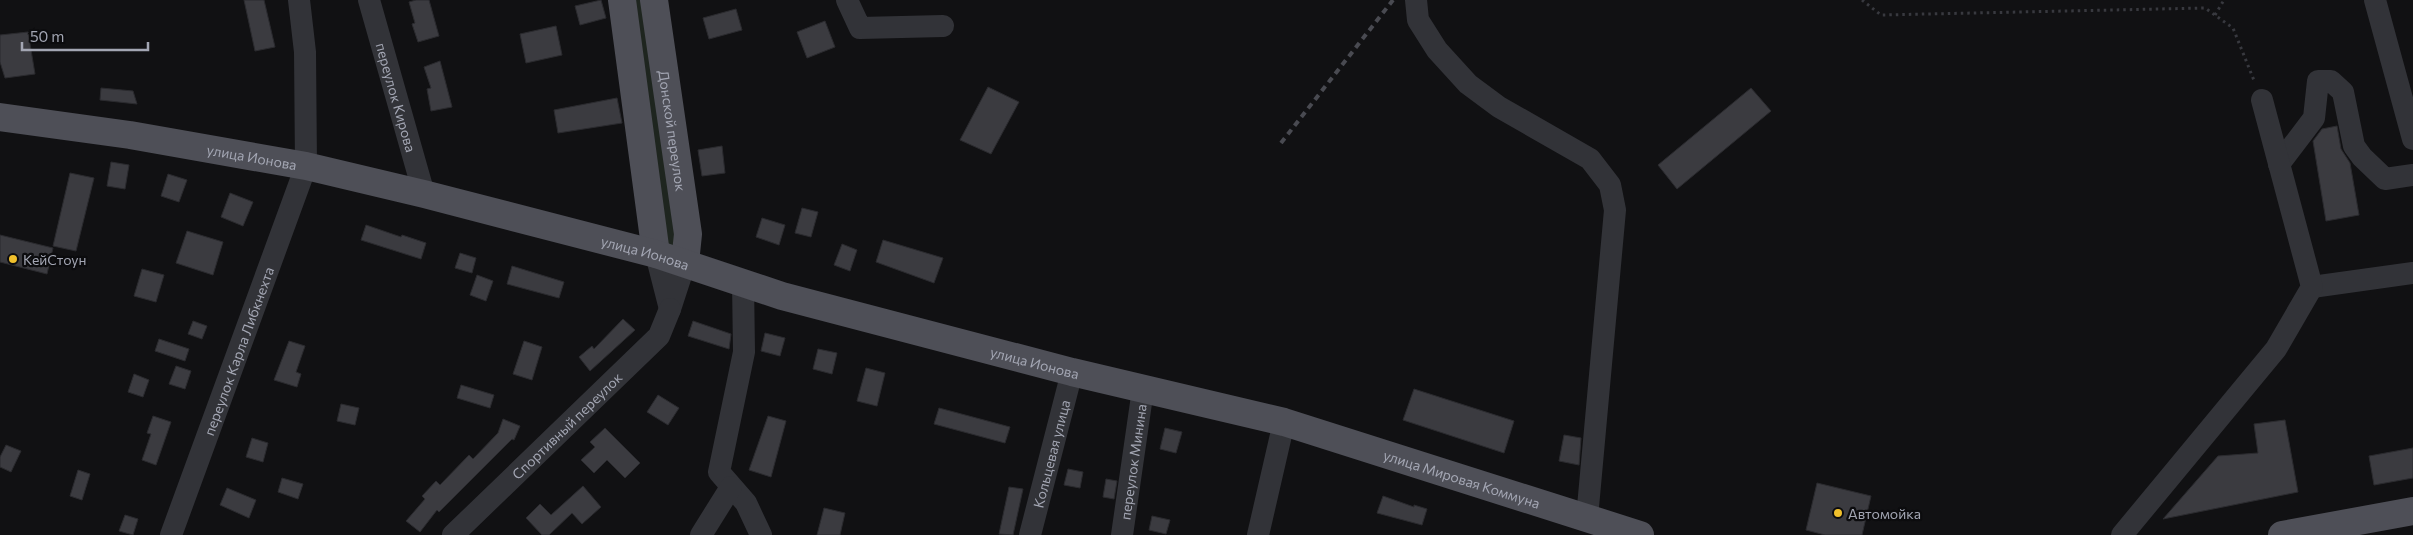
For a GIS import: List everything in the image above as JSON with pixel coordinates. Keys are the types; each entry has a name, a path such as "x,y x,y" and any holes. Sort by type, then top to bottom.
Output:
{"main road":[{"path":"622,0 656,254"},
{"name":"Донской переулок","path":"654,0 688,234 685,263"},
{"name":"улица Ионова","path":"0,117 130,135 306,166 424,194 656,254 782,296 1072,372 1284,422"},
{"name":"улица Мировая Коммуна","path":"1284,422 1640,535"},
{"path":"2282,535 2351,529 2413,512"}],"street":[{"path":"299,0 305,52 306,166"},
{"name":"переулок Кирова","path":"369,0 424,194"},
{"path":"847,0 860,28 943,26"},
{"path":"1416,0 1418,20 1432,43 1468,84 1499,107 1590,159 1610,185 1614,210 1587,518"},
{"path":"2375,0 2413,140"},
{"path":"2279,164 2314,118 2318,81 2331,81 2343,92 2354,146 2362,157 2385,179 2413,175"},
{"path":"2122,535 2276,349 2312,287 2262,100"},
{"name":"переулок Карла Либкнехта","path":"170,535 306,166"},
{"path":"656,254 670,309"},
{"name":"Спортивный переулок","path":"453,535 658,336 670,309 685,263"},
{"path":"2312,287 2413,273"},
{"path":"743,282 744,352 719,472 746,503 761,535"},
{"name":"Кольцевая улица","path":"1030,535 1072,372"},
{"name":"переулок Минина","path":"1122,535 1143,389"},
{"path":"1258,535 1284,422"},
{"path":"701,535 731,487"}],"path":[{"path":"1862,0 1881,15 2204,8 2233,28 2262,100"},
{"path":"2215,15 2224,0"}],"shaded area":[{"path":"632,0 643,0 676,237 674,245 666,245"}],"building":[{"path":"244,0 264,0 275,47 255,51"},
{"path":"429,0 439,36 418,42 412,24 415,23 409,2"},
{"path":"601,0 606,18 580,25 575,6"},
{"path":"736,9 742,30 709,39 703,18"},
{"path":"825,21 835,47 807,58 797,32"},
{"path":"556,26 562,55 526,63 520,34"},
{"path":"28,32 35,74 5,78 0,62 0,35"},
{"path":"440,61 452,107 431,111 427,89 431,88 424,67"},
{"path":"988,87 1019,102 991,154 960,140"},
{"path":"101,88 133,91 137,104 100,100"},
{"path":"1751,88 1771,111 1677,189 1658,165"},
{"path":"617,98 622,123 558,133 554,110"},
{"path":"2337,126 2341,149 2350,163 2359,215 2326,221 2313,141 2322,129"},
{"path":"722,146 725,173 702,176 698,150"},
{"path":"111,162 129,165 125,189 107,186"},
{"path":"70,173 94,178 76,251 53,246"},
{"path":"168,174 187,180 179,202 161,196"},
{"path":"230,193 253,202 243,226 221,217"},
{"path":"802,208 818,212 811,237 795,233"},
{"path":"762,218 785,225 779,245 756,237"},
{"path":"366,225 426,243 421,259 361,240"},
{"path":"187,231 223,242 213,275 176,263"},
{"path":"0,235 53,248 47,274 0,262"},
{"path":"883,240 943,258 934,283 876,262"},
{"path":"842,244 857,250 850,271 834,265"},
{"path":"460,253 476,258 472,273 455,268"},
{"path":"512,266 564,282 559,298 507,284"},
{"path":"142,269 164,275 156,302 134,296"},
{"path":"477,275 493,281 486,301 470,295"},
{"path":"623,319 635,330 590,371 579,357 592,346 594,349"},
{"path":"193,321 207,326 202,339 188,334"},
{"path":"693,321 731,334 729,349 688,336"},
{"path":"765,333 785,338 780,356 761,351"},
{"path":"159,339 189,349 185,361 155,351"},
{"path":"289,341 305,346 296,372 301,374 297,387 274,380"},
{"path":"524,341 542,347 532,380 513,374"},
{"path":"818,349 837,353 832,374 813,369"},
{"path":"176,366 191,371 185,389 169,384"},
{"path":"866,368 885,373 877,406 857,401"},
{"path":"134,374 149,380 143,397 128,392"},
{"path":"461,385 494,395 490,408 457,398"},
{"path":"1414,389 1514,421 1504,453 1403,420"},
{"path":"658,395 679,408 668,425 647,412"},
{"path":"341,404 359,408 355,425 337,421"},
{"path":"939,408 1010,427 1005,443 934,424"},
{"path":"153,416 171,422 156,465 142,460 151,434 147,433"},
{"path":"768,416 786,421 771,477 749,470"},
{"path":"503,419 520,426 514,440 512,439 439,512 437,510 420,532 406,521 425,499 422,496 436,481 440,485 469,455 473,459 498,433"},
{"path":"2285,420 2298,492 2163,519 2218,456 2258,453 2254,424"},
{"path":"605,428 640,463 625,478 607,460 594,473 581,460 595,447 590,442"},
{"path":"1165,428 1182,432 1176,453 1160,449"},
{"path":"1564,435 1581,438 1579,465 1559,461"},
{"path":"252,438 268,443 263,462 246,457"},
{"path":"6,445 21,451 11,472 0,467 0,457"},
{"path":"2413,448 2413,478 2374,485 2369,456"},
{"path":"1068,469 1083,472 1080,488 1064,485"},
{"path":"78,470 90,474 82,500 70,496"},
{"path":"282,478 303,484 298,499 278,492"},
{"path":"1106,479 1117,481 1114,499 1103,497"},
{"name":"Автомойка","path":"1817,483 1871,496 1862,535 1825,535 1806,530"},
{"path":"583,486 601,507 582,524 572,513 549,535 542,535 526,518 540,504 551,515"},
{"path":"1009,487 1023,489 1013,535 999,534"},
{"path":"227,488 256,500 249,518 220,505"},
{"path":"1383,496 1414,507 1414,505 1427,509 1422,525 1377,513"},
{"path":"824,508 845,513 840,535 817,535"},
{"path":"125,515 138,519 133,535 119,531"},
{"path":"1152,516 1170,520 1166,534 1149,530"}],"railway":[{"path":"1281,143 1393,0"}],"place":[{"name":"КейСтоун","path":"13,259"},
{"name":"Автомойка","path":"1838,513"}]}
